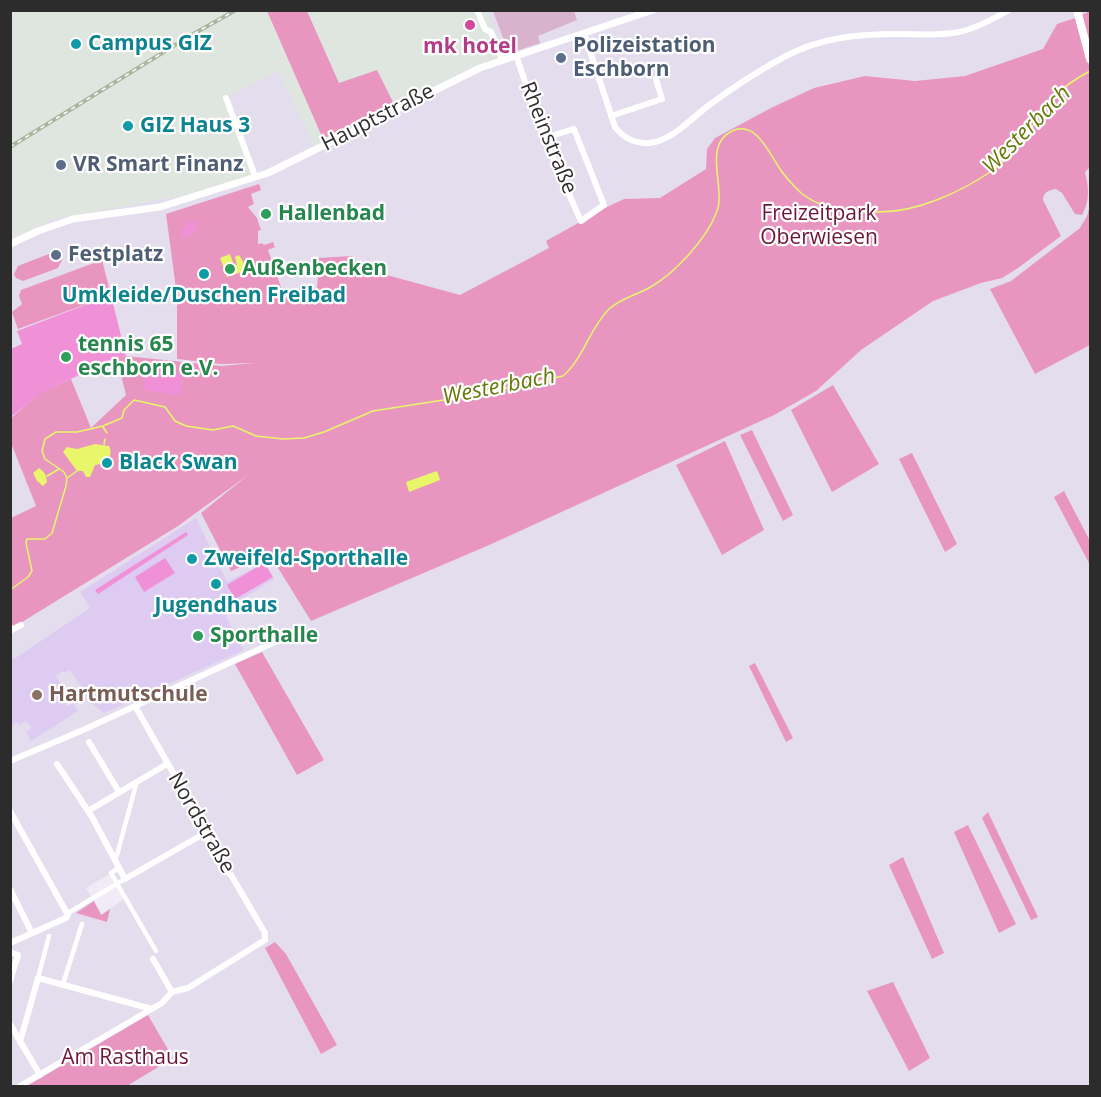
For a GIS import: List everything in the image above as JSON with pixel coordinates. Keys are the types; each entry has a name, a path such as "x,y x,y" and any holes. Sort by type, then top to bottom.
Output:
{"main road":[{"path":"1077,10 1090,59"}],"street":[{"path":"477,10 485,29 491,32 502,59"},
{"name":"Hauptstraße","path":"10,244 73,219 160,207 281,168 424,94 502,59 653,10"},
{"path":"584,33 615,127 622,136 640,142 655,142 677,131 731,89 761,70 810,46 839,37 866,34 957,32 983,24 1009,10"},
{"name":"Rheinstraße","path":"516,55 544,138 581,221 604,205 574,129 544,138"},
{"path":"611,116 662,99 656,79"},
{"path":"226,98 255,176"},
{"path":"10,632 21,625"},
{"path":"10,761 301,630"},
{"name":"Nordstraße","path":"135,706 203,825 221,866 231,875 265,933 265,940 188,988 172,992"},
{"path":"88,742 119,792"},
{"path":"57,764 88,811 125,879"},
{"path":"88,811 168,764"},
{"path":"114,859 138,781"},
{"path":"10,812 67,916"},
{"path":"10,943 67,916 125,879 205,833"},
{"path":"119,868 111,873 156,951"},
{"path":"10,889 32,933"},
{"path":"63,984 82,924"},
{"path":"20,1042 50,936"},
{"path":"10,952 18,955 10,981"},
{"path":"20,1086 162,1003 172,992 153,959"},
{"path":"38,978 152,1009"},
{"path":"10,1024 40,1075"}],"shaded area":[{"path":"11,11 487,11 506,57 478,67 477,65 314,147 278,71 228,96 257,173 186,195 55,219 11,239"},
{"path":"493,11 574,11 577,20 538,36 540,43 513,52 503,38"},
{"path":"187,222 196,222 197,229 185,239 180,234"},
{"name":"Außenbecken","path":"230,254 234,265 237,265 235,257 239,255 247,268 227,277 220,258"},
{"name":"tennis 65 eschborn e.V.","path":"111,295 126,356 112,359 41,393 11,417 11,349 22,344 17,331"},
{"path":"146,370 183,375 180,395 143,390"},
{"path":"95,444 109,446 110,457 103,463 95,465 90,477 86,477 83,471 77,471 63,452 67,447 77,449"},
{"path":"39,468 46,477 47,482 43,486 33,473"},
{"path":"437,471 440,480 409,492 406,482"},
{"path":"196,518 227,582 265,562 274,579 223,611 244,650 104,713 94,705 70,670 64,673 63,671 56,676 67,693 61,697 67,707 73,703 78,711 31,741 26,732 32,728 26,721 19,725 17,722 11,726 10,655 14,659 90,608 80,592"},
{"path":"186,532 188,535 98,594 95,590"},
{"path":"165,558 175,573 144,592 135,577"},
{"path":"264,563 273,577 235,599 227,585"},
{"path":"111,873 126,898 102,914 86,888"}],"green space":[{"path":"267,11 307,11 339,83 377,70 393,102 323,139"},
{"path":"1090,11 1090,51 1082,15"},
{"name":"Freizeitpark Oberwiesen","path":"1075,18 1090,69 1090,167 1085,172 1088,194 1082,215 1075,214 1062,193 1056,189 1046,192 1043,200 1061,236 1002,278 981,283 933,301 861,350 816,391 774,415 487,546 311,621 270,555 231,571 201,513 248,475 178,526 14,627 11,622 11,518 36,506 11,443 11,418 40,393 119,357 221,366 254,363 221,364 177,359 177,296 166,214 259,184 261,190 251,194 254,204 248,207 257,218 261,230 258,231 258,244 273,242 275,247 268,250 284,296 270,294 316,305 319,258 352,256 361,268 460,295 549,248 546,241 607,207 624,199 660,198 706,169 707,149 715,138 814,88 865,76 915,81 965,76 1043,49 1057,24","holes":["117,359 126,395 91,428 71,379"]},
{"path":"1090,206 1090,345 1035,374 990,289 1011,281 1080,228"},
{"path":"54,252 61,256 62,260 58,268 23,281 16,278 14,274 18,266"},
{"path":"102,260 111,295 18,329 12,312 22,304 19,296 21,290"},
{"path":"833,385 879,464 832,492 791,410"},
{"path":"752,430 793,515 783,521 740,435"},
{"path":"725,441 764,530 722,555 676,465"},
{"path":"912,453 957,544 945,552 899,459"},
{"path":"1064,491 1090,541 1090,565 1054,497"},
{"path":"262,652 324,760 297,775 235,664"},
{"path":"755,663 793,738 786,742 749,666"},
{"path":"988,812 1038,917 1031,920 982,818"},
{"path":"968,825 1016,924 999,933 954,832"},
{"path":"903,857 944,953 932,959 889,865"},
{"path":"94,901 101,915 110,909 107,922 76,913"},
{"path":"275,942 286,954 337,1045 321,1054 265,948"},
{"path":"893,982 930,1058 909,1071 867,991"},
{"name":"Am Rasthaus","path":"148,1015 173,1058 127,1086 27,1086"}],"waterway":[{"name":"Westerbach","path":"10,590 28,577 32,571 27,539 45,539 52,533 66,486 67,478 64,472 45,459 42,451 45,439 56,432 77,432 103,426 122,418 124,410 134,400 165,407 175,421 186,426 213,430 233,426 256,436 283,439 304,438 373,411 469,396 563,376 576,361 596,325 609,309 659,282 689,255 706,233 719,202 716,156 718,146 723,138 732,131 741,129 755,134 790,181 801,193 818,203 848,211 909,209 953,193 993,170 1019,145 1044,108 1058,93 1090,71"},
{"path":"103,427 107,433"},
{"path":"104,444 105,439"},
{"path":"47,476 59,469"},
{"path":"67,478 77,471"}],"railway":[{"path":"10,147 236,10"}],"place":[{"name":"mk hotel","path":"470,25"},
{"name":"Campus GIZ","path":"76,44"},
{"name":"Polizeistation Eschborn","path":"561,58"},
{"name":"GIZ Haus 3","path":"128,126"},
{"name":"VR Smart Finanz","path":"61,165"},
{"name":"Hallenbad","path":"266,214"},
{"name":"Festplatz","path":"56,255"},
{"name":"Außenbecken","path":"230,269"},
{"name":"Umkleide/Duschen Freibad","path":"204,274"},
{"name":"tennis 65 eschborn e.V.","path":"66,357"},
{"name":"Black Swan","path":"107,463"},
{"name":"Zweifeld-Sporthalle","path":"192,559"},
{"name":"Jugendhaus","path":"216,584"},
{"name":"Sporthalle","path":"198,636"},
{"name":"Hartmutschule","path":"37,695"}]}
